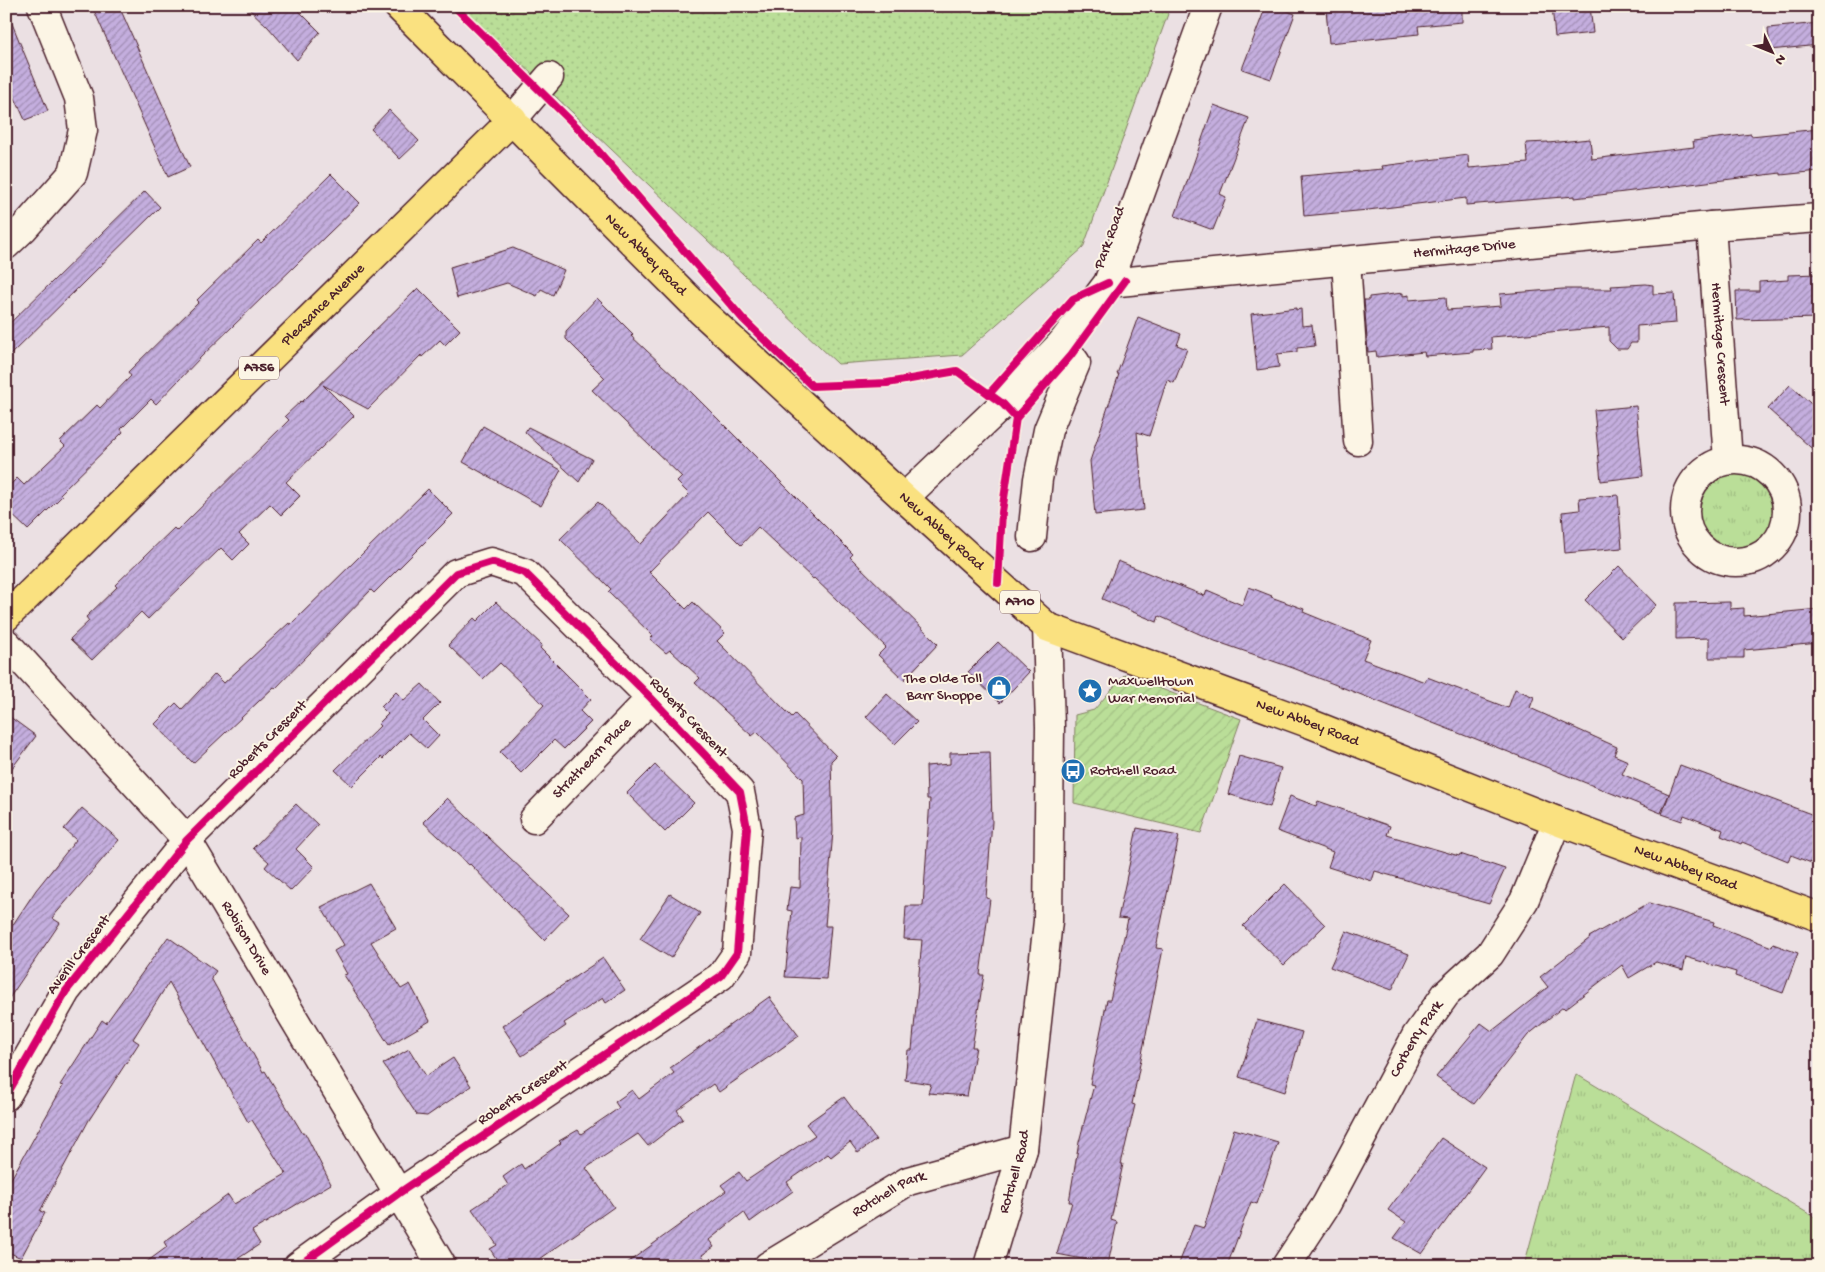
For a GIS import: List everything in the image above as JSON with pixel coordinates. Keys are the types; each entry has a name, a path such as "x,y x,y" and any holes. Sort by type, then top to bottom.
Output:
{"main road":[{"name":"New Abbey Road","path":"398,6 701,311 1046,627 1311,724 1557,821 1819,917"},
{"name":"Pleasance Avenue","path":"6,617 513,120"}],"street":[{"path":"12,233 73,173 83,130 79,98 42,6"},
{"name":"Park Road","path":"904,498 1004,404 1062,343 1108,283 1208,6"},
{"path":"513,120 549,77"},
{"name":"Hermitage Drive","path":"1108,283 1711,226 1819,218"},
{"name":"Hermitage Crescent","path":"1711,226 1728,460"},
{"path":"1346,260 1358,441"},
{"path":"1032,537 1038,479 1048,430 1076,363 1062,343"},
{"name":"Roberts Crescent","path":"187,840 456,573 491,562 525,573 651,698 740,792 747,828 737,953 721,976 399,1193"},
{"name":"Rotchell Road","path":"988,1266 1023,1149 1048,921 1050,727 1046,627"},
{"name":"Robison Drive","path":"6,643 187,840 442,1266"},
{"name":"Strathearn Place","path":"534,819 651,698"},
{"name":"Corberry Park","path":"1286,1266 1326,1205 1416,1036 1446,994 1490,954 1524,901 1557,821"},
{"name":"Averill Crescent","path":"6,1096 66,991 187,840"},
{"name":"Rotchell Park","path":"768,1266 908,1181 1023,1149"},
{"path":"298,1266 399,1193"}],"green space":[{"path":"460,6 1161,6 1168,14 1083,248 962,355 838,364"},
{"path":"1735,472 1750,475 1767,489 1771,496 1774,511 1771,526 1757,543 1750,547 1735,550 1720,547 1703,533 1699,526 1696,511 1699,496 1713,479 1720,475"},
{"path":"1124,675 1241,719 1201,833 1074,803 1075,715 1094,710"},
{"path":"1576,1074 1819,1220 1819,1266 1524,1266"}],"building":[{"path":"92,6 119,6 190,167 168,177"},
{"path":"246,6 294,6 320,32 297,60 268,27"},
{"path":"1266,6 1275,6 1295,14 1271,79 1242,69"},
{"path":"1354,6 1462,6 1462,22 1418,26 1419,34 1329,43 1326,9"},
{"path":"1552,6 1590,6 1593,33 1555,37"},
{"path":"6,9 48,111 25,120 6,78"},
{"path":"1819,23 1819,45 1770,50 1768,28"},
{"path":"1214,105 1249,118 1220,194 1226,197 1213,230 1175,216"},
{"path":"389,110 419,141 400,159 371,129"},
{"path":"1819,129 1819,171 1781,175 1781,173 1575,198 1575,196 1466,205 1466,198 1304,216 1301,176 1383,169 1382,166 1468,155 1469,168 1528,163 1526,143 1590,139 1592,159 1694,147 1693,141"},
{"path":"331,174 360,203 201,357 156,404 151,399 121,429 123,432 60,494 62,496 28,530 6,509 6,489 17,478 24,485 65,446 60,441 97,405 100,408 131,376 128,372 199,302 197,300 258,240 261,243"},
{"path":"145,191 160,207 6,359 6,327"},
{"path":"513,248 564,270 553,295 541,289 537,296 507,283 457,298 450,267"},
{"path":"1819,274 1819,318 1737,320 1736,291 1759,291 1759,282 1788,280 1788,275"},
{"path":"1653,285 1653,294 1674,293 1676,323 1637,326 1637,343 1631,343 1627,349 1617,349 1609,341 1609,327 1491,337 1492,349 1473,350 1473,352 1425,356 1424,352 1377,357 1376,351 1368,352 1364,300 1369,300 1369,297 1403,293 1403,296 1409,295 1409,300 1446,297 1447,310 1501,306 1500,294 1563,289 1612,289 1611,286"},
{"path":"418,288 460,330 445,345 440,340 422,357 421,355 368,409 323,385 354,416 286,482 300,496 281,515 270,504 239,534 249,544 233,560 221,548 148,619 141,612 92,660 70,639 89,621 86,617 117,587 115,585 174,528 177,531 289,420 285,416 302,402"},
{"path":"597,298 633,334 631,336 691,392 853,554 850,557 938,644 904,680 878,655 886,647 758,527 741,545 708,512 649,572 686,609 693,602 725,633 717,641 792,717 795,714 836,756 831,761 833,831 825,926 831,926 826,979 785,977 792,911 787,910 790,887 800,888 801,837 795,838 794,818 804,815 803,779 757,732 752,736 695,683 700,678 670,650 666,653 650,639 653,636 608,592 611,589 560,539 598,502 641,544 689,494 677,482 682,477 592,390 605,378 566,339 566,331"},
{"path":"1296,308 1296,310 1301,309 1302,326 1312,325 1315,346 1297,348 1297,352 1277,354 1279,367 1257,370 1251,314"},
{"path":"1138,317 1181,334 1177,345 1187,349 1174,383 1167,380 1149,436 1137,432 1144,510 1095,515 1090,461 1119,374 1117,374"},
{"path":"1790,385 1819,411 1819,455 1768,409"},
{"path":"1636,406 1643,476 1601,481 1594,410"},
{"path":"483,426 561,470 541,506 463,462"},
{"path":"528,427 592,459 579,482 525,432"},
{"path":"428,489 453,514 374,593 371,590 275,689 274,687 193,763 155,724 176,703 182,709 215,674 224,683 289,623 290,625"},
{"path":"1618,495 1622,548 1565,553 1562,512 1580,510 1579,498"},
{"path":"1118,561 1205,596 1207,590 1242,605 1249,587 1272,596 1304,609 1303,612 1371,640 1363,659 1425,682 1427,677 1508,708 1515,689 1534,697 1530,708 1617,747 1614,755 1628,761 1622,774 1669,794 1661,813 1293,668 1215,641 1159,616 1157,622 1102,599"},
{"path":"1619,566 1656,605 1622,638 1585,600"},
{"path":"496,602 542,645 540,648 591,699 580,711 591,722 564,749 554,740 521,773 500,752 544,705 500,663 483,679 448,645 474,618 477,621"},
{"path":"1730,602 1730,609 1744,608 1744,616 1819,609 1819,643 1744,650 1744,658 1709,658 1709,638 1676,639 1676,603"},
{"name":"The Olde Toll Barr Shoppe","path":"998,642 1029,672 1000,703 968,672"},
{"path":"422,684 440,703 423,720 439,736 427,749 409,733 352,786 335,770 380,726 378,724 388,714 381,707 396,692 404,700"},
{"path":"887,694 917,722 895,744 866,717"},
{"path":"6,714 36,736 6,776"},
{"path":"990,752 992,822 986,898 990,899 980,975 984,975 972,1047 976,1047 967,1096 928,1093 931,1084 905,1080 908,1050 912,1050 922,940 904,939 906,906 923,906 930,799 927,799 926,766 950,764 950,753"},
{"path":"1239,756 1281,768 1270,807 1228,794"},
{"path":"655,765 694,803 665,832 627,793"},
{"path":"1680,765 1819,817 1819,866 1791,855 1788,861 1742,842 1741,844 1721,836 1723,830 1684,815 1682,821 1662,814"},
{"path":"1290,796 1316,806 1318,801 1390,826 1387,835 1459,856 1460,854 1505,869 1489,904 1375,871 1372,881 1328,867 1333,852 1277,831"},
{"path":"447,798 569,914 544,940 470,864 423,822"},
{"path":"296,804 318,825 296,849 314,867 291,891 265,867 269,862 253,848"},
{"path":"82,808 119,840 52,918 60,923 6,1003 6,935 36,890 76,840 64,829"},
{"path":"1137,828 1179,836 1156,948 1163,949 1132,1104 1135,1105 1121,1164 1123,1164 1111,1220 1117,1222 1108,1264 1057,1254 1072,1202 1069,1202 1079,1142 1094,1085 1090,1084 1107,1000 1110,1000 1128,919 1118,918"},
{"path":"369,883 396,928 371,942 401,989 410,984 430,1021 389,1045 344,975 347,974 334,951 344,945 321,907"},
{"path":"1285,884 1325,925 1284,965 1243,926"},
{"path":"670,894 700,913 671,958 640,939"},
{"path":"1649,903 1714,922 1713,925 1772,947 1773,944 1798,953 1783,993 1735,976 1736,972 1686,957 1683,970 1656,962 1629,978 1622,965 1565,1009 1563,1007 1528,1035 1474,1104 1436,1077 1481,1023 1492,1031 1548,987 1540,977 1589,937"},
{"path":"1346,931 1409,954 1392,990 1330,967"},
{"path":"168,937 216,971 211,978 263,1072 265,1071 303,1134 305,1133 331,1184 252,1231 260,1244 227,1266 141,1266 167,1247 164,1242 228,1195 234,1204 286,1174 252,1120 248,1122 169,982 133,1039 139,1043 89,1120 40,1211 45,1213 21,1258 6,1251 6,1188 63,1086 60,1085 102,1020 106,1023"},
{"path":"603,958 625,990 606,1003 603,998 564,1023 566,1026 522,1056 502,1026"},
{"path":"769,997 799,1036 719,1092 713,1084 677,1110 683,1119 648,1146 638,1134 586,1168 614,1207 530,1266 501,1266 490,1249 497,1245 472,1209 508,1185 503,1177 521,1164 524,1169 561,1143 559,1141 578,1130 581,1134 619,1108 615,1102 632,1090 639,1099 674,1073 670,1068"},
{"path":"1257,1020 1302,1032 1285,1092 1239,1077"},
{"path":"409,1049 426,1076 453,1058 471,1086 427,1116 417,1115 383,1064"},
{"path":"844,1097 876,1140 858,1153 850,1142 831,1157 828,1154 787,1182 793,1191 750,1222 744,1212 709,1240 714,1247 702,1255 710,1266 623,1266 726,1191 721,1185 739,1172 746,1181 815,1135 806,1124"},
{"path":"1234,1129 1278,1142 1257,1204 1251,1202 1227,1266 1178,1266 1194,1225 1204,1228"},
{"path":"1441,1138 1485,1167 1422,1254 1394,1238 1406,1222 1388,1210"}],"cycle path":[{"path":"454,6 581,131 743,319 812,386 887,383 957,371 1003,404 1016,418 1002,512 998,583"},
{"path":"1016,418 1071,355 1125,281"},
{"path":"989,394 1073,299 1108,283"},
{"path":"6,1096 66,991 187,840 456,573 491,562 525,573 651,698 740,792 747,828 737,953 721,976 399,1193 298,1266"}],"place":[{"name":"The Olde Toll Barr Shoppe","path":"999,688"},
{"name":"Maxwelltown War Memorial","path":"1090,691"},
{"name":"Rotchell Road","path":"1073,771"}]}
